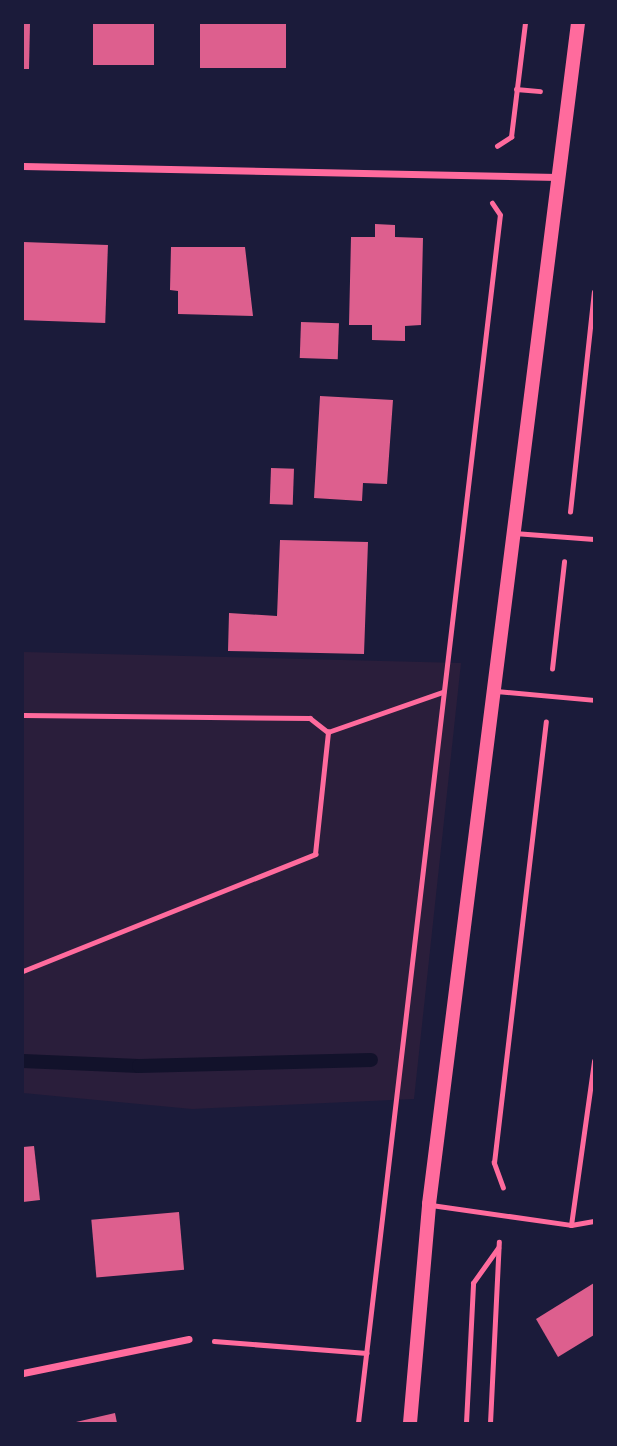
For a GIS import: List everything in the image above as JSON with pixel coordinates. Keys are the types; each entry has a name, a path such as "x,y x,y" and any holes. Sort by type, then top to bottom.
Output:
{"main road":[{"path":"410,1423 429,1204 578,23"}],"street":[{"path":"23,166 557,177"},
{"path":"23,1373 189,1339"}],"lane":[{"path":"513,533 594,539"},
{"path":"493,691 594,700"},
{"path":"571,1225 594,1061"},
{"path":"429,1204 571,1225 594,1221"}],"path":[{"path":"358,1423 500,215 492,204 496,147 511,137 525,23"},
{"path":"490,1423 498,1247 504,1189 494,1163 594,292"},
{"path":"328,732 443,692"},
{"path":"23,715 310,718 328,732"},
{"path":"23,971 315,854 328,732"},
{"path":"466,1423 473,1283 498,1247"},
{"path":"189,1339 367,1353"}],"shaded area":[{"path":"23,652 461,663 414,1099 192,1109 23,1093"}],"building":[{"path":"23,23 30,23 29,69 23,69"},
{"path":"93,23 154,23 154,65 93,65"},
{"path":"200,23 286,23 286,68 200,68"},
{"path":"375,224 395,225 395,237 423,238 421,325 405,326 405,341 372,340 372,325 349,325 351,237 375,237"},
{"path":"23,242 108,245 105,323 23,320"},
{"path":"171,247 245,247 253,316 178,314 178,291 170,290"},
{"path":"301,322 339,323 338,359 300,358"},
{"path":"320,396 393,400 387,484 363,483 362,501 314,498"},
{"path":"271,468 294,469 293,505 270,504"},
{"path":"280,540 368,542 364,654 228,651 229,613 277,616"},
{"path":"34,1146 40,1200 23,1202 23,1147"},
{"path":"179,1212 184,1270 96,1277 91,1220"},
{"path":"594,1283 594,1335 558,1357 536,1319"},
{"path":"115,1413 117,1423 76,1422"}],"waterway":[{"path":"23,1061 139,1066 371,1060"}]}
